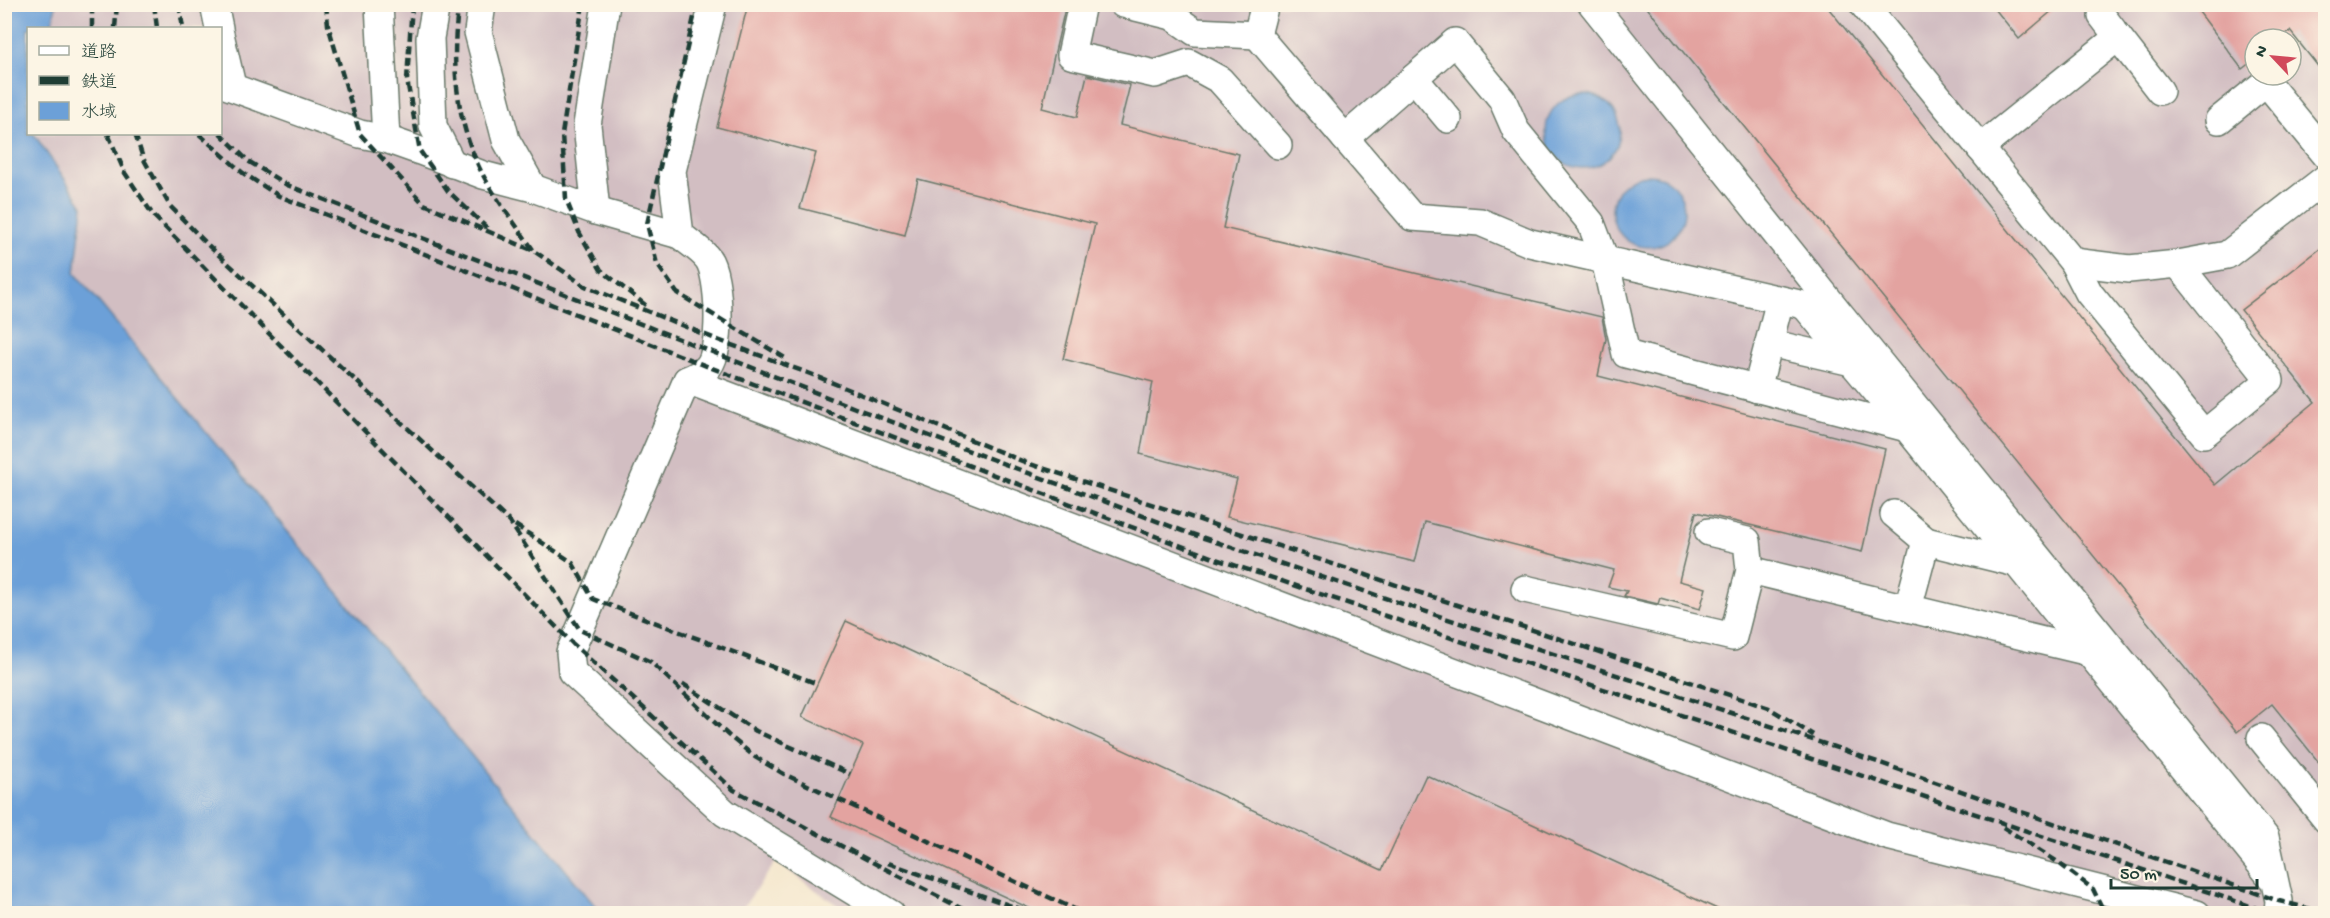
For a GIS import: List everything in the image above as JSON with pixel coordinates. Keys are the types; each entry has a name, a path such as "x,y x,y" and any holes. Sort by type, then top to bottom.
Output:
{"street":[{"path":"214,4 219,27"},
{"path":"379,4 386,139"},
{"path":"435,4 430,38 433,126 452,164"},
{"path":"482,4 478,32 506,140 533,188"},
{"path":"597,211 586,125 606,4"},
{"path":"680,235 672,171 713,4"},
{"path":"1083,4 1071,55 1155,74 1189,63 1220,80 1278,145"},
{"path":"1123,4 1172,16 1195,32 1257,35 1412,217 1480,222 1530,243 1840,314"},
{"path":"1257,35 1265,4"},
{"path":"1592,4 1840,314 2265,837 2279,901 2278,914"},
{"path":"1863,4 2073,262 2089,293 2204,434 2270,380 2178,264"},
{"path":"1980,148 2110,27 2160,91"},
{"path":"1189,63 1195,32"},
{"path":"1345,138 1455,42 1502,99 1516,131 1591,223 1605,260 1626,354 1907,428"},
{"path":"222,51 226,85 360,134 386,139 483,175 533,188 597,211 680,235 709,259 716,289 718,340 709,367 687,381 570,652 572,672 725,813 891,914"},
{"path":"1414,78 1448,120"},
{"path":"2219,120 2266,82 2325,155"},
{"path":"2073,262 2129,269 2178,264 2227,255 2325,178"},
{"path":"1757,388 1769,343 1793,303"},
{"path":"1793,303 1852,362 2275,881"},
{"path":"1769,343 1852,362"},
{"path":"687,381 1887,836 2197,914"},
{"path":"1894,514 1926,541 2016,563"},
{"path":"1525,589 1732,638 1750,570 1747,541 1709,532"},
{"path":"1908,608 1926,541"},
{"path":"1750,570 2089,652"},
{"path":"2261,738 2325,819"}],"shaded area":[{"path":"56,5 2325,5 2325,913 850,914 776,862 739,913 601,913 75,273 83,205 36,135 222,135 222,27 51,27"}],"water":[{"path":"5,4 56,5 51,27 27,27 27,135 35,135 83,206 75,273 601,913 5,913"},
{"path":"1576,94 1590,94 1604,100 1614,110 1620,124 1618,145 1604,162 1590,168 1576,168 1562,162 1552,152 1546,138 1546,124 1552,110 1562,100"},
{"path":"1648,175 1662,178 1674,185 1681,197 1684,211 1681,225 1674,237 1662,244 1648,247 1634,244 1622,237 1615,225 1612,211 1615,197 1622,185 1634,178"}],"building":[{"path":"748,4 1066,4 1042,108 1077,117 1087,75 1130,85 1120,125 1239,154 1223,228 1602,317 1606,339 1598,376 1885,449 1862,552 1696,512 1679,581 1706,588 1700,609 1660,598 1658,604 1624,596 1627,591 1608,587 1614,570 1425,522 1415,562 1227,517 1237,479 1140,454 1153,382 1063,359 1095,224 918,179 905,235 800,208 816,153 717,127"},
{"path":"1644,4 1825,4 2215,485 2315,402 2241,310 2325,245 2325,770 2272,704 2237,732"},
{"path":"1991,4 2060,4 2019,39"},
{"path":"2193,4 2325,4 2325,75 2303,47 2303,27 2243,27 2242,69"},
{"path":"846,621 1382,870 1426,775 1728,914 1042,914 831,817 863,745 802,717"}],"railway":[{"path":"92,4 92,27"},
{"path":"115,27 117,4"},
{"path":"154,4 157,27"},
{"path":"179,4 183,27"},
{"path":"326,4 328,25 360,134 424,204 534,251 585,286 718,340 816,376 1027,463 1769,708 1813,735"},
{"path":"412,4 407,80 420,151 448,191 487,228"},
{"path":"459,4 456,25 456,69 461,113 467,135 483,175 534,251"},
{"path":"583,4 562,134 566,199 579,232 601,270 648,307"},
{"path":"697,4 647,224 657,264 677,293 785,358"},
{"path":"108,135 125,173 153,215 573,644 734,790 972,914"},
{"path":"135,135 143,158 170,206 209,246 510,522 580,630 651,662 728,735 755,757 784,774 1085,914"},
{"path":"200,135 243,173 279,196 709,367 1216,559 2274,914"},
{"path":"222,135 248,161 287,185 855,408 1186,532 1831,746 2279,901 2326,913"},
{"path":"515,525 572,562 593,599 818,684"},
{"path":"683,684 756,731 850,774"},
{"path":"2003,827 2056,861 2093,889 2105,914"},
{"path":"888,863 1035,914"}]}
